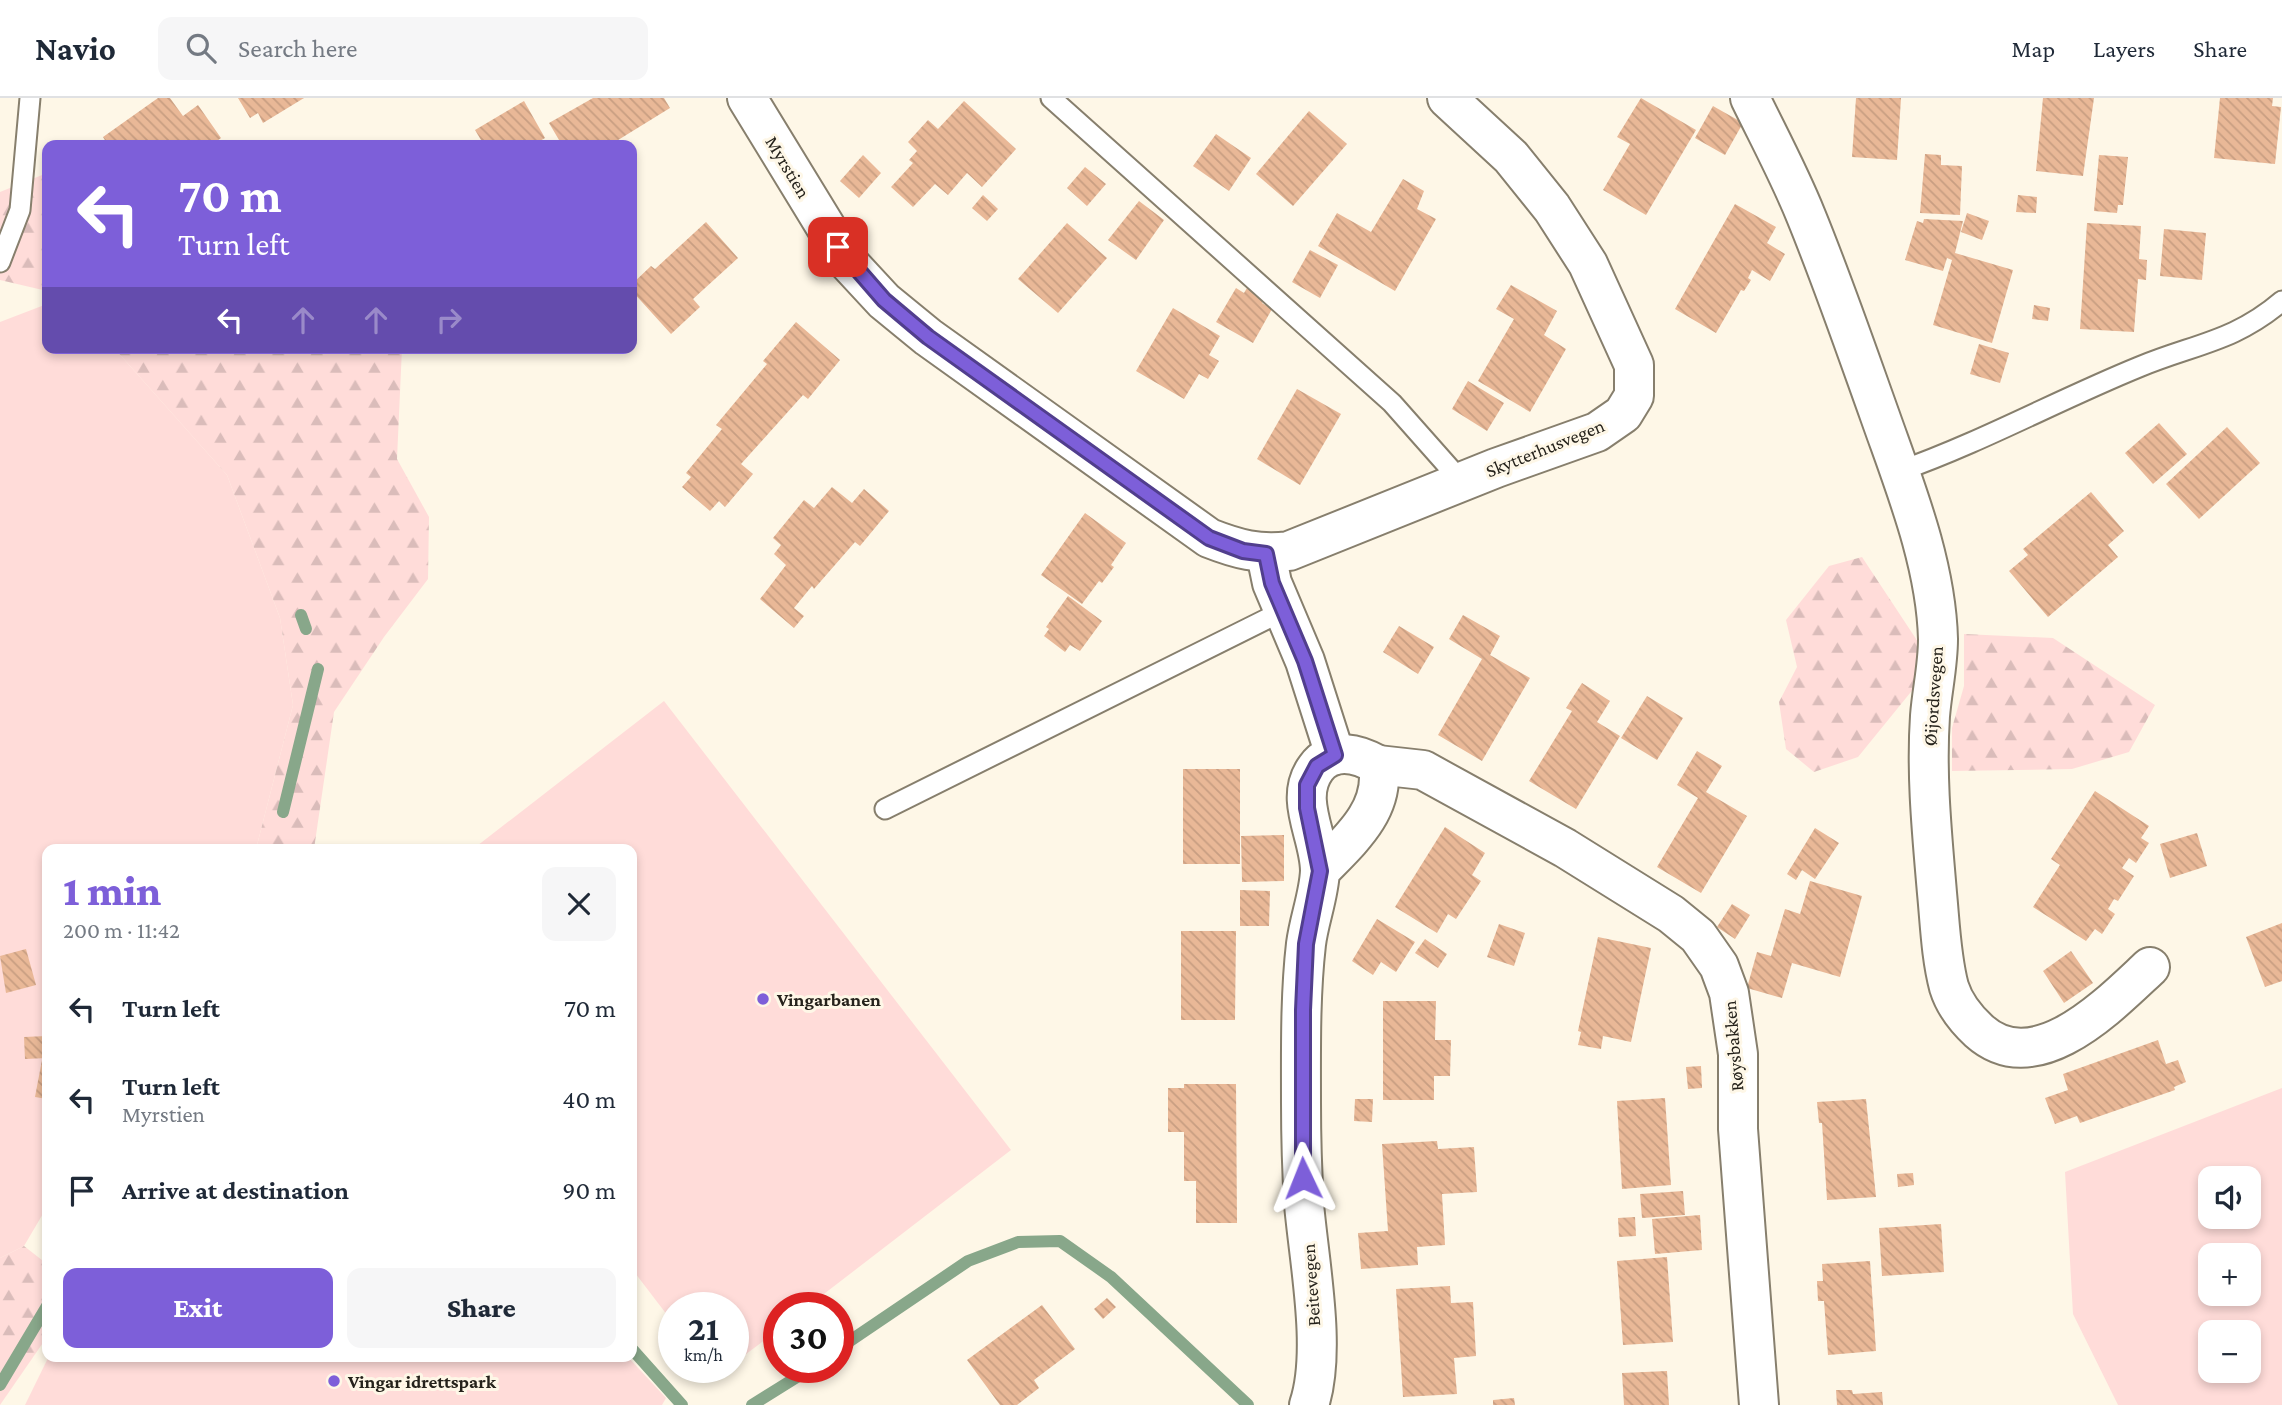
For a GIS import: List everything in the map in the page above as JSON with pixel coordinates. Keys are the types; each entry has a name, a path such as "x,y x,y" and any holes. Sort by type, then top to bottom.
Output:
{"street":[{"name":"Myrstien","path":"747,98 846,260 884,300 928,337 1209,538 1243,551 1266,554"},
{"name":"Skytterhusvegen","path":"1266,554 1289,551 1462,482 1598,432 1623,414 1634,396 1633,365 1588,264 1552,208 1511,157 1447,98"},
{"name":"Øijordsvegen","path":"1751,98 1805,214 1899,471 1920,537 1938,637 1937,679 1930,713 1929,792 1943,955 1950,990 1963,1014 1981,1033 2004,1044 2033,1047 2070,1033 2112,1003 2150,967"},
{"path":"1266,554 1283,611 1305,661 1335,755 1359,754 1378,765 1381,785 1374,805 1353,836 1320,871"},
{"name":"Beitevegen","path":"1309,1405 1315,1387 1315,1335 1304,1188 1303,1010 1306,944 1320,871 1307,808 1307,785 1317,766 1335,755"},
{"name":"Røysbakken","path":"1378,765 1423,770 1565,848 1671,914 1709,950 1729,993 1738,1054 1738,1129 1759,1405"}],"lane":[{"path":"0,262 20,210 30,98"},
{"path":"1051,98 1392,403 1462,482"},
{"path":"1899,471 1944,456 2141,366 2227,338 2258,322 2282,301"},
{"path":"885,809 1283,611"}],"green space":[{"path":"42,175 42,290 0,280 0,192"},
{"path":"42,306 42,354 119,354 227,475 280,618 293,705 257,844 42,844 42,1215 24,1246 0,1258 0,322"},
{"path":"119,354 402,354 397,459 429,517 428,579 384,637 334,712 315,844 257,844 293,705 280,618 227,475"},
{"path":"1862,557 1924,651 1919,682 1858,757 1814,772 1786,749 1779,702 1797,667 1786,620 1829,566"},
{"path":"1964,634 2053,638 2155,705 2129,752 2072,769 1952,771 1952,728 1964,686"},
{"name":"Vingarbanen","path":"664,701 1011,1150 826,1292 763,1292 763,1341 749,1352 749,1292 658,1292 658,1303 637,1276 637,844 479,844"},
{"path":"2282,1088 2282,1405 2118,1405 2073,1314 2065,1172"},
{"path":"24,1246 42,1260 42,1344 0,1405 0,1258"},
{"path":"46,1362 633,1362 666,1398 662,1405 25,1405"}],"building":[{"path":"158,98 170,98 183,116 198,105 221,138 105,140 103,137"},
{"path":"238,98 304,98 263,123 258,113 250,118"},
{"path":"593,98 664,98 670,108 618,140 559,140 549,123"},
{"path":"1641,98 1696,130 1646,215 1603,190 1630,144 1617,137"},
{"path":"1856,98 1901,98 1897,160 1852,157"},
{"path":"2043,98 2094,98 2083,176 2036,171"},
{"path":"2220,98 2273,98 2272,106 2281,107 2275,164 2214,158"},
{"path":"524,101 545,138 481,140 475,130"},
{"path":"964,101 1016,149 982,187 967,173 948,195 935,184 913,207 891,187 913,163 909,160 917,151 908,142 928,120 938,129"},
{"path":"1713,106 1743,123 1725,155 1695,138"},
{"path":"1309,111 1347,144 1293,206 1256,174"},
{"path":"1216,134 1251,158 1229,191 1193,166"},
{"path":"1925,154 1941,155 1941,165 1962,166 1960,215 1920,213"},
{"path":"863,155 881,173 859,198 840,181"},
{"path":"2099,155 2128,157 2123,205 2118,205 2117,213 2094,211"},
{"path":"1085,167 1106,184 1087,206 1067,188"},
{"path":"1403,179 1424,191 1417,209 1436,219 1395,291 1318,246 1337,213 1371,232"},
{"path":"983,195 998,209 987,221 972,208"},
{"path":"2018,195 2037,197 2036,213 2016,212"},
{"path":"1139,201 1164,220 1136,260 1108,240"},
{"path":"1735,204 1776,227 1767,243 1785,254 1770,281 1752,270 1748,278 1751,280 1744,291 1741,290 1716,333 1675,309"},
{"path":"1967,213 1989,221 1982,240 1961,232"},
{"path":"1924,219 1963,221 1955,253 2013,270 1992,343 1933,325 1952,260 1947,258 1943,271 1905,260 1917,221 1923,223"},
{"path":"706,222 738,258 693,299 700,307 671,334 637,297 637,279 651,266 655,269"},
{"path":"1067,223 1107,258 1058,313 1018,279"},
{"path":"2087,223 2141,226 2139,259 2147,260 2146,280 2138,279 2134,332 2080,329"},
{"path":"2164,229 2206,233 2202,280 2160,276"},
{"path":"1310,250 1338,265 1320,298 1292,282"},
{"path":"1511,285 1557,311 1544,335 1566,349 1530,412 1478,381 1514,319 1496,309"},
{"path":"1236,288 1244,293 1247,288 1265,298 1262,303 1272,309 1253,343 1216,322"},
{"path":"2034,305 2050,308 2048,321 2032,319"},
{"path":"1173,308 1220,336 1209,355 1219,361 1208,379 1199,374 1184,399 1136,371"},
{"path":"796,322 840,360 808,399 803,395 741,464 753,474 725,507 719,501 710,511 682,487 691,477 686,473 722,429 716,425 767,364 763,361"},
{"path":"1979,344 2009,353 2000,383 1970,374"},
{"path":"1468,381 1504,403 1487,431 1452,409"},
{"path":"1297,389 1341,414 1300,485 1257,459"},
{"path":"2159,423 2187,454 2153,484 2125,453"},
{"path":"2227,427 2260,463 2199,519 2166,484"},
{"path":"832,487 852,503 864,489 889,511 860,546 855,542 794,608 804,616 794,628 760,599 786,565 774,554 781,545 773,538 804,500 814,508"},
{"path":"2091,492 2124,531 2108,545 2118,557 2048,617 2009,571 2028,555 2023,549"},
{"path":"1085,513 1126,543 1111,565 1114,567 1102,583 1099,581 1082,604 1041,575"},
{"path":"1068,596 1102,621 1080,651 1070,645 1065,652 1044,636 1049,629 1046,627"},
{"path":"1463,615 1500,636 1490,655 1530,678 1482,761 1438,735 1482,659 1449,639"},
{"path":"1399,626 1434,647 1418,674 1383,652"},
{"path":"1582,683 1610,701 1597,722 1620,736 1576,809 1529,781 1572,711 1566,708"},
{"path":"1647,696 1683,718 1657,760 1621,738"},
{"path":"1697,751 1722,766 1706,792 1747,816 1701,893 1657,867 1698,798 1677,785"},
{"path":"1183,769 1240,769 1240,864 1183,864"},
{"path":"2095,791 2149,826 2141,838 2149,843 2136,863 2129,858 2122,868 2134,876 2118,901 2114,899 2108,909 2115,914 2102,934 2095,929 2086,941 2033,907 2060,865 2051,859"},
{"path":"1445,827 1485,853 1472,875 1481,881 1456,919 1448,914 1437,933 1395,907"},
{"path":"1815,828 1839,843 1815,879 1802,870 1796,880 1787,874"},
{"path":"2197,833 2207,866 2170,878 2160,844"},
{"path":"1284,835 1284,881 1242,882 1241,836"},
{"path":"1810,881 1862,896 1840,977 1792,963 1782,998 1747,988 1757,952 1771,956 1785,909 1800,914"},
{"path":"1240,890 1270,891 1269,926 1240,926"},
{"path":"1732,904 1750,915 1735,939 1717,927"},
{"path":"1377,919 1415,942 1396,972 1381,962 1373,975 1352,961"},
{"path":"2282,923 2282,981 2265,987 2246,937"},
{"path":"1499,924 1525,933 1514,966 1487,957"},
{"path":"1181,931 1236,931 1235,1020 1181,1020"},
{"path":"1598,937 1651,948 1631,1042 1603,1036 1601,1049 1578,1045 1581,1032 1578,1031"},
{"path":"1425,939 1447,954 1438,968 1415,953"},
{"path":"26,949 36,985 6,993 0,956"},
{"path":"2071,951 2093,983 2064,1003 2043,971"},
{"path":"1383,1001 1436,1001 1435,1040 1451,1040 1450,1076 1434,1076 1434,1100 1383,1100"},
{"path":"42,1036 42,1058 25,1059 24,1037"},
{"path":"2158,1040 2166,1064 2178,1060 2186,1082 2174,1087 2175,1090 2080,1123 2077,1116 2055,1124 2045,1098 2068,1090 2063,1074"},
{"path":"42,1060 42,1098 35,1097"},
{"path":"1701,1066 1702,1088 1688,1089 1686,1067"},
{"path":"1184,1084 1236,1084 1237,1223 1196,1223 1196,1181 1184,1181 1184,1132 1168,1132 1168,1088 1184,1088"},
{"path":"1665,1098 1671,1185 1622,1189 1617,1101"},
{"path":"1355,1099 1373,1099 1372,1122 1354,1121"},
{"path":"1866,1099 1876,1197 1827,1200 1822,1123 1819,1123 1817,1102"},
{"path":"1437,1141 1438,1149 1474,1147 1477,1192 1442,1194 1445,1245 1417,1247 1418,1265 1361,1269 1358,1233 1388,1231 1382,1144"},
{"path":"1913,1173 1914,1185 1898,1187 1897,1174"},
{"path":"1683,1191 1685,1215 1642,1218 1640,1194"},
{"path":"1700,1215 1702,1250 1655,1254 1652,1219"},
{"path":"1635,1217 1636,1236 1619,1237 1618,1218"},
{"path":"1941,1224 1944,1272 1882,1276 1879,1228"},
{"path":"1667,1257 1673,1342 1623,1345 1617,1261"},
{"path":"1870,1261 1876,1351 1828,1355 1824,1301 1818,1301 1817,1281 1823,1281 1822,1264"},
{"path":"1450,1286 1451,1303 1473,1302 1476,1356 1454,1358 1457,1394 1403,1397 1396,1289"},
{"path":"1107,1298 1116,1307 1103,1319 1094,1309"},
{"path":"1042,1305 1075,1349 1034,1380 1039,1388 1017,1405 1000,1405 967,1360"},
{"path":"1667,1371 1669,1405 1624,1405 1622,1373"},
{"path":"1836,1390 1852,1390 1853,1394 1882,1392 1883,1405 1837,1405"},
{"path":"1514,1398 1515,1405 1493,1405 1493,1400"}],"waterway":[{"path":"301,615 306,629"},
{"path":"283,812 318,669"},
{"path":"854,1338 968,1261 1018,1242 1060,1241 1111,1277 1248,1405"},
{"path":"0,1385 42,1314"},
{"path":"637,1355 682,1405"},
{"path":"752,1405 787,1383"}],"place":[{"name":"Vingarbanen","path":"763,999"},
{"name":"Vingar idrettspark","path":"334,1381"}],"route":[{"path":"838,247 846,260 884,300 928,337 1209,538 1243,551 1266,554 1272,583 1305,661 1335,755 1317,766 1307,785 1307,808 1320,871 1306,944 1301,1104 1303,1178"}]}
